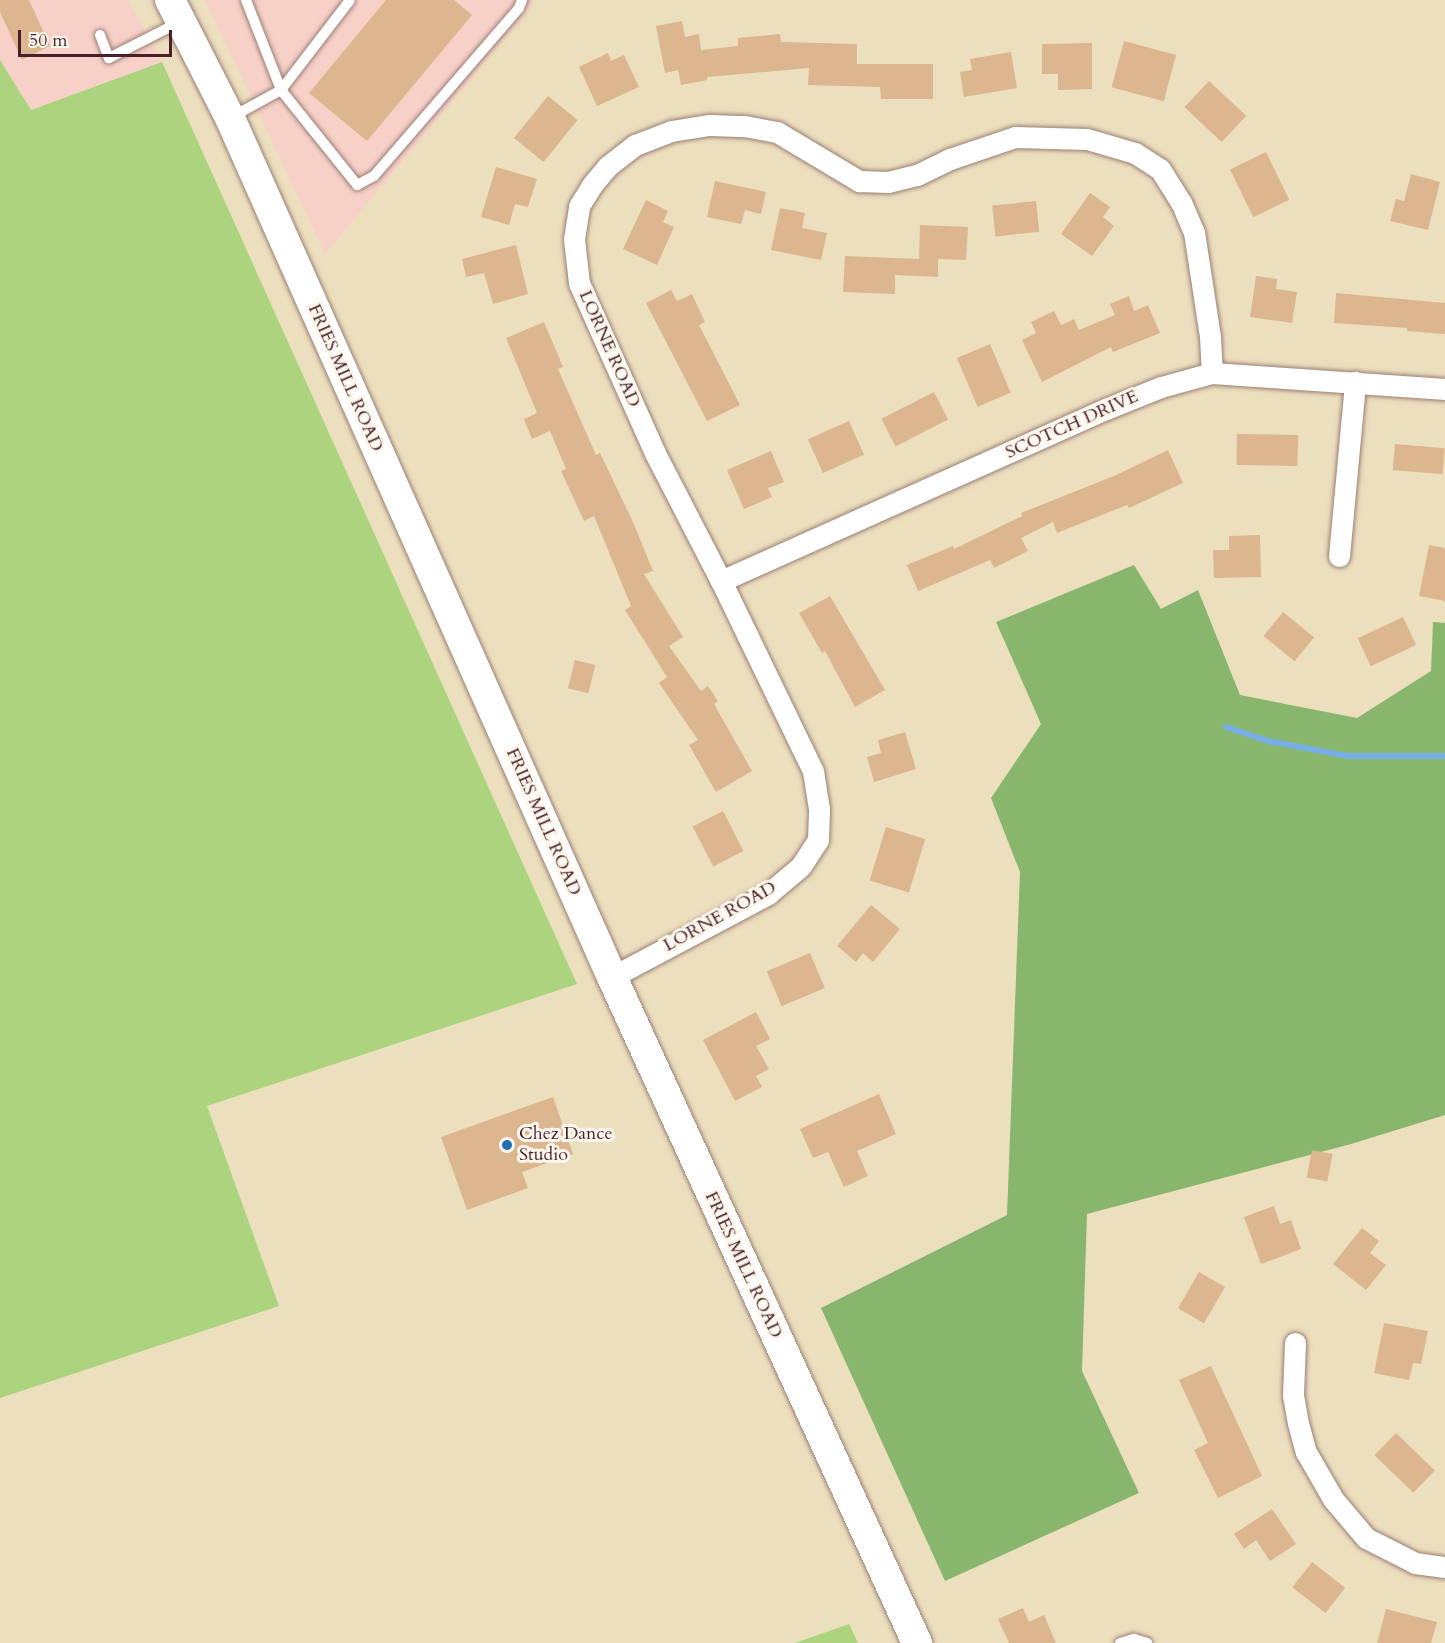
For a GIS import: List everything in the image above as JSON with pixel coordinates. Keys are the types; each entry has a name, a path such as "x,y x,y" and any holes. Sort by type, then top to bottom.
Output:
{"main road":[{"name":"FRIES MILL ROAD","path":"182,14 612,977 917,1643"}],"street":[{"name":"LORNE ROAD","path":"612,977 768,894 801,866 818,840 819,809 813,771 721,581 655,453 579,282 574,240 579,206 592,184 608,166 635,146 671,131 710,125 745,126 777,132 859,181 888,182 917,175 950,159 1015,137 1087,139 1135,153 1160,169 1181,202 1194,232 1210,337 1212,373"},
{"name":"SCOTCH DRIVE","path":"721,581 1106,409 1161,387 1212,373 1445,388"},
{"path":"1339,556 1355,382"},
{"path":"1295,1343 1293,1387 1298,1423 1306,1452 1333,1499 1348,1519 1374,1543 1415,1563 1445,1568"}],"lane":[{"path":"246,0 281,90 357,185 374,176 519,8 522,0"},
{"path":"230,118 281,90 350,0"},
{"path":"100,35 109,58 182,14"},
{"path":"1120,1643 1134,1638 1147,1643"}],"shaded area":[{"path":"0,0 128,0 162,62 31,110 0,60"},
{"path":"205,0 533,0 518,22 325,254"}],"green space":[{"path":"0,60 31,110 162,62 577,984 207,1106 279,1306 0,1398"},
{"path":"1134,565 1161,609 1198,590 1240,695 1357,718 1431,671 1433,622 1445,623 1445,1115 1351,1144 1087,1214 1082,1371 1139,1493 945,1581 821,1308 1007,1215 1020,872 991,798 1041,724 996,622"},
{"path":"849,1624 858,1643 795,1643"}],"building":[{"path":"0,0 29,0 50,46 22,60 0,12"},
{"path":"386,0 454,0 472,15 367,141 309,93"},
{"path":"682,21 685,37 699,34 701,50 738,46 738,38 780,34 781,42 857,44 857,64 933,64 933,99 881,99 880,87 808,85 809,68 707,77 707,80 681,85 678,70 665,73 656,26"},
{"path":"1124,41 1176,55 1164,101 1112,87"},
{"path":"1092,43 1092,89 1058,90 1058,74 1042,74 1042,44"},
{"path":"1011,52 1017,88 964,97 960,72 972,70 970,59"},
{"path":"608,53 611,61 624,55 639,87 597,106 579,67"},
{"path":"1209,81 1246,116 1222,142 1184,107"},
{"path":"548,96 578,120 544,162 514,138"},
{"path":"1266,152 1289,200 1253,217 1230,170"},
{"path":"496,167 537,179 528,207 515,204 509,225 481,217"},
{"path":"1411,174 1440,182 1428,230 1390,221 1396,199 1404,201"},
{"path":"715,181 766,192 761,214 745,210 741,224 707,217"},
{"path":"1090,193 1110,207 1103,217 1114,226 1092,256 1061,234"},
{"path":"646,200 668,211 663,222 674,227 657,265 623,249"},
{"path":"1036,201 1039,232 995,236 992,206"},
{"path":"780,208 805,213 802,228 827,233 821,260 771,250"},
{"path":"920,225 968,227 966,260 938,259 938,277 895,275 895,294 843,292 845,256 919,259"},
{"path":"516,245 528,294 493,304 484,273 466,277 462,259"},
{"path":"1256,276 1277,279 1276,289 1297,292 1292,323 1250,317"},
{"path":"671,290 677,301 692,294 705,322 699,325 740,405 707,421 646,303"},
{"path":"1336,293 1445,303 1445,334 1407,331 1407,328 1334,323"},
{"path":"1129,296 1134,311 1148,305 1160,333 1113,352 1111,347 1042,382 1022,340 1036,333 1031,322 1054,311 1061,325 1074,319 1079,330 1115,315 1110,304"},
{"path":"544,322 563,367 558,369 596,455 600,453 633,522 653,571 644,574 683,637 669,646 701,691 708,686 718,701 714,704 752,771 716,792 689,745 698,740 659,683 667,677 625,610 631,606 594,516 584,521 561,471 566,469 550,431 532,439 524,419 537,413 506,338"},
{"path":"990,344 1011,393 978,407 957,358"},
{"path":"934,392 948,420 896,446 881,419"},
{"path":"849,421 864,455 823,473 808,439"},
{"path":"1237,434 1298,435 1297,466 1236,465"},
{"path":"1395,444 1445,448 1443,474 1393,470"},
{"path":"1168,450 1183,483 1129,508 1127,505 1057,533 1053,522 1021,538 1028,551 994,568 990,560 918,591 907,565 953,546 954,549 1022,516 1021,513 1114,476"},
{"path":"771,451 784,482 768,488 772,497 744,509 727,470"},
{"path":"1260,535 1261,577 1214,578 1213,550 1229,550 1229,536"},
{"path":"1429,545 1445,548 1445,601 1419,596"},
{"path":"830,596 885,690 855,707 825,651 822,653 799,613"},
{"path":"1283,612 1314,637 1295,661 1263,636"},
{"path":"1403,617 1416,645 1371,666 1358,638"},
{"path":"575,660 595,665 588,693 568,688"},
{"path":"905,732 916,769 874,782 867,757 881,753 878,740"},
{"path":"723,811 743,851 713,867 693,826"},
{"path":"886,827 925,839 909,893 870,881"},
{"path":"871,905 900,929 873,962 863,953 856,962 837,946"},
{"path":"810,953 825,988 782,1006 767,971"},
{"path":"756,1012 770,1039 756,1046 769,1069 756,1076 762,1087 735,1101 703,1040"},
{"path":"879,1094 896,1134 857,1151 868,1176 844,1187 828,1152 813,1158 800,1129"},
{"name":"Chez Dance Studio","path":"553,1097 573,1154 522,1172 528,1188 467,1210 441,1137"},
{"path":"1312,1150 1333,1154 1327,1181 1307,1177"},
{"path":"1274,1206 1280,1224 1291,1220 1301,1249 1261,1264 1244,1217"},
{"path":"1362,1228 1379,1241 1370,1253 1386,1265 1366,1290 1333,1264"},
{"path":"1199,1272 1225,1287 1204,1323 1178,1308"},
{"path":"1384,1323 1428,1331 1421,1364 1413,1363 1409,1380 1374,1373"},
{"path":"1211,1366 1262,1476 1218,1498 1194,1450 1208,1443 1179,1380"},
{"path":"1396,1433 1435,1471 1413,1493 1374,1455"},
{"path":"1272,1509 1296,1544 1270,1561 1256,1540 1244,1549 1234,1534"},
{"path":"1312,1562 1345,1588 1325,1613 1292,1587"},
{"path":"1023,1608 1029,1622 1044,1615 1056,1643 1009,1643 998,1619"},
{"path":"1386,1609 1437,1622 1431,1643 1377,1643"}],"waterway":[{"path":"1226,727 1268,741 1348,756 1445,756"}],"place":[{"name":"Chez Dance Studio","path":"507,1145"}]}
